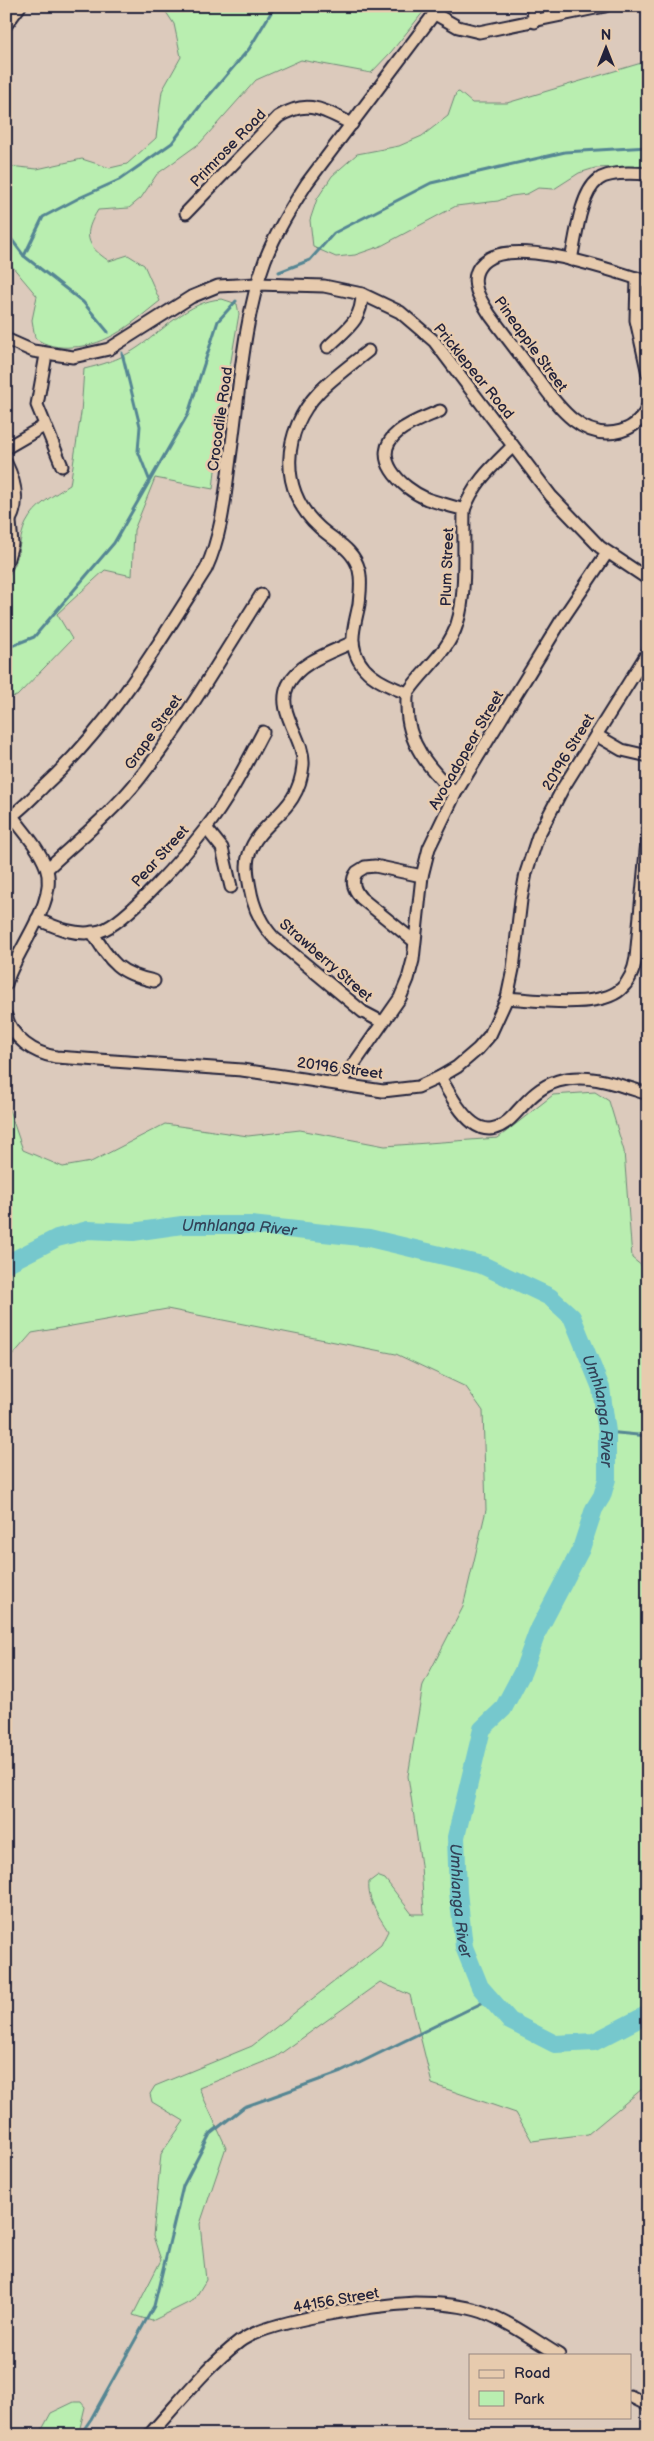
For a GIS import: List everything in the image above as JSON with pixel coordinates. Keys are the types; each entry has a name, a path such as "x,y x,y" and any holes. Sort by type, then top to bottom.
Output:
{"street":[{"path":"8,20 20,6"},
{"path":"532,6 535,22"},
{"path":"437,10 458,27 479,32 535,22 587,8 605,6"},
{"name":"Crocodile Road","path":"9,818 83,747 114,709 138,676 206,569 213,552 222,513 250,318 257,284 274,238 287,214 437,10"},
{"name":"Primrose Road","path":"186,213 278,117 287,111 298,107 313,107 352,124"},
{"path":"571,260 588,191 599,179 621,174 648,174"},
{"name":"Pineapple Street","path":"648,374 636,320 642,280 601,266 530,253 495,255 481,264 475,282 490,315 550,396 574,421 598,432 616,432 638,422 648,406"},
{"name":"Pricklepear Road","path":"7,340 23,348 46,355 73,357 109,349 191,296 207,289 234,284 324,286 362,294 400,312 434,341 551,496 607,553 648,579"},
{"path":"328,346 357,318 362,307 362,294"},
{"path":"368,350 319,392 305,411 295,430 288,466 291,482 305,512 319,528 350,552 357,564 360,585 353,642 359,660 371,676 388,686 407,693 407,715 414,742 434,772 454,794"},
{"path":"46,355 36,400 44,426 62,466"},
{"path":"440,411 399,432 390,442 385,454 386,460 398,480 419,495 464,510"},
{"path":"6,448 44,426"},
{"name":"Plum Street","path":"407,693 446,646 457,624 462,602 464,510 480,478 513,446"},
{"path":"6,463 16,492 15,509 8,524 12,544 6,565"},
{"name":"Avocadopear Street","path":"340,1084 400,998 408,979 422,876 429,848 454,794 561,621 607,553"},
{"name":"Grape Street","path":"47,869 113,807 138,780 188,709 261,595"},
{"name":"Strawberry Street","path":"353,642 316,659 298,673 288,684 286,708 303,754 302,777 290,802 252,846 247,863 248,878 254,905 262,923 274,938 363,1012 382,1022"},
{"name":"20196 Street","path":"6,1016 11,1028 22,1042 46,1055 242,1070 369,1090 395,1091 418,1087 440,1077 457,1067 478,1049 496,1025 507,998 513,969 521,900 532,852 546,818 648,652"},
{"name":"Pear Street","path":"37,919 62,930 92,932 112,925 133,907 206,828 263,732"},
{"path":"596,736 622,750 648,756"},
{"path":"6,984 37,919 48,887 47,869 37,849 9,818"},
{"path":"206,828 222,848 231,887"},
{"path":"507,998 587,1000 609,996 622,989 631,976 636,958 648,830"},
{"path":"414,941 360,898 355,891 352,880 357,872 369,866 422,876"},
{"path":"92,932 116,966 135,977 154,981"},
{"path":"440,1077 466,1118 472,1124 483,1128 498,1127 506,1123 539,1090 567,1079 589,1078 648,1094"},
{"name":"44156 Street","path":"149,2435 210,2370 240,2342 268,2328 299,2321 385,2306 417,2303 463,2307 506,2322 557,2354"},
{"path":"632,2397 648,2405"}],"green space":[{"path":"162,6 428,6 391,52 371,73 301,60 256,80 200,143 157,174 141,198 129,208 98,210 93,218 89,232 91,244 95,250 109,261 128,255 144,265 160,301 130,325 109,338 85,346 57,347 48,345 35,338 32,320 37,296 6,259 6,155 9,166 37,169 82,159 110,168 127,164 156,138 162,91 181,57 174,24"},
{"path":"648,61 648,166 595,168 579,173 554,189 538,188 527,194 511,196 498,201 456,206 381,246 355,255 336,257 313,247 310,220 317,199 332,176 357,154 399,146 422,136 448,116 456,93 459,92 472,103 507,103"},
{"path":"222,299 237,304 239,314 220,425 213,489 155,478 134,530 132,576 105,570 57,614 72,639 17,696 6,698 6,578 17,559 23,530 34,511 45,501 70,485 81,413 84,369 128,354 187,311 198,305"},
{"path":"595,1092 609,1101 624,1151 632,1258 648,1271 648,2084 588,2134 532,2141 516,2113 432,2084 410,1995 380,1982 276,2057 199,2088 226,2147 200,2224 206,2280 194,2300 152,2321 133,2315 161,2260 153,2236 161,2154 184,2121 152,2102 150,2094 155,2086 252,2046 381,1945 388,1931 374,1908 369,1889 369,1882 377,1876 385,1879 412,1914 424,1914 421,1865 408,1776 423,1685 463,1607 486,1510 483,1411 466,1387 396,1354 167,1309 32,1333 6,1363 6,1101 23,1150 63,1167 91,1162 165,1124 248,1136 300,1130 385,1146 498,1138 553,1095"},
{"path":"74,2402 81,2402 85,2407 80,2428 82,2435 39,2435 51,2413"}],"waterway":[{"path":"24,256 43,217 119,180 172,143 200,106 249,49 275,6"},
{"path":"279,272 310,260 334,233 431,183 565,152 648,147"},
{"path":"6,232 24,256 83,302 108,332"},
{"path":"6,648 34,637 114,543 188,414 218,321 236,301"},
{"path":"122,353 140,426 138,451 149,479"},
{"name":"Umhlanga River","path":"6,1264 57,1238 88,1230 133,1232 182,1225 251,1225 369,1238 482,1265 550,1297 572,1317 601,1388 607,1432 607,1479 602,1496 594,1509 581,1549 537,1633 523,1671 503,1709 482,1729 456,1837 458,1892 464,1947 480,1987 510,2021 555,2044 594,2042 648,2014"},
{"path":"607,1432 648,1436"},
{"path":"80,2435 91,2419 154,2306 183,2186 210,2134 244,2107 341,2072 490,1999"}]}
